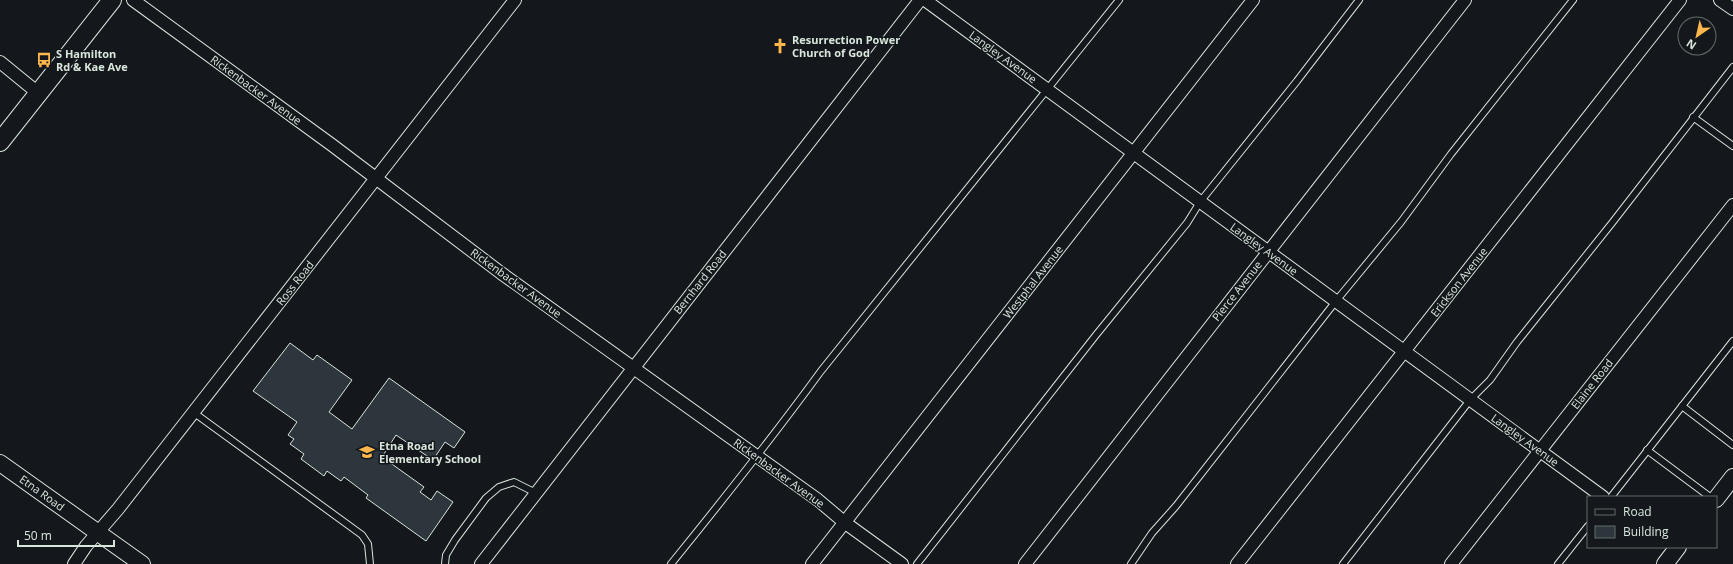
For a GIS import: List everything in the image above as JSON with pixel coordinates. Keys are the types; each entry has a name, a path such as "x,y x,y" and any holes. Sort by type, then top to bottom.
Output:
{"main road":[{"path":"0,142 112,0"}],"street":[{"name":"Rickenbacker Avenue","path":"133,0 501,273 818,500 844,522 902,564"},
{"name":"Ross Road","path":"74,564 86,546 98,533 515,0"},
{"name":"Bernhard Road","path":"480,564 920,0"},
{"name":"Langley Avenue","path":"925,0 1602,496"},
{"name":"Westphal Avenue","path":"812,564 1253,0"},
{"name":"Pierce Avenue","path":"1025,564 1465,0"},
{"name":"Erickson Avenue","path":"1238,564 1680,0"},
{"path":"1720,0 1733,10"},
{"path":"0,62 38,93"},
{"name":"Elaine Road","path":"1451,564 1733,205"},
{"name":"Etna Road","path":"0,463 142,564"},
{"path":"1717,498 1733,477"},
{"path":"1664,564 1675,548"}],"lane":[{"path":"671,564 712,514 821,371 924,246 1119,0"},
{"path":"918,564 1096,335 1187,223 1200,202 1297,81 1359,0"},
{"path":"1131,564 1152,533 1176,506 1336,301 1401,222 1451,154 1573,0"},
{"path":"1343,564 1470,400 1490,380 1517,342 1612,224 1733,67"},
{"path":"1693,117 1733,146"},
{"path":"1612,496 1733,340"},
{"path":"1682,406 1733,445"},
{"path":"193,412 362,535 368,544 370,564"},
{"path":"1647,450 1709,496"},
{"path":"445,564 446,555 463,529 486,498 499,487 514,482 536,493"},
{"path":"1558,564 1587,527"}],"building":[{"path":"290,343 313,360 317,355 352,380 329,412 352,429 389,378 465,432 454,448 445,442 433,460 396,435 382,457 424,487 420,492 431,500 437,491 453,502 426,541 366,498 368,495 344,477 341,481 327,471 324,476 301,459 304,454 290,444 294,439 288,435 297,422 253,391"}],"place":[{"name":"Resurrection Power Church of God","path":"780,46"},
{"name":"S Hamilton Rd & Kae Ave","path":"44,60"},
{"name":"Etna Road Elementary School","path":"367,452"}]}
